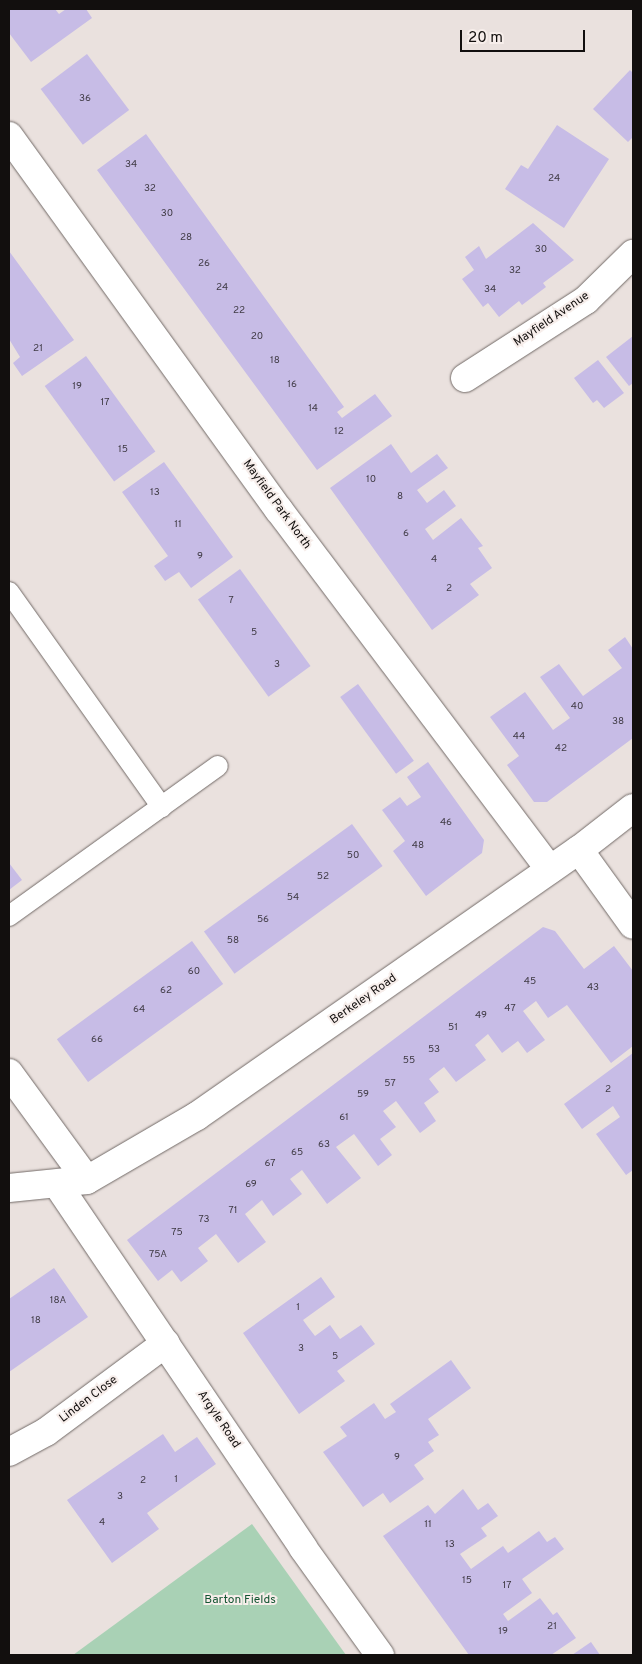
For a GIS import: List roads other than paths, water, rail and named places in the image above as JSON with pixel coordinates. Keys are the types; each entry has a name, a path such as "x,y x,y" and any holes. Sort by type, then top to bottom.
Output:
{"street":[{"name":"Mayfield Park North","path":"9,136 279,510 550,869"},
{"name":"Mayfield Avenue","path":"465,378 586,300 633,254"},
{"name":"Berkeley Road","path":"87,1180 197,1116 579,850 633,808"},
{"path":"579,850 633,925"},
{"path":"9,1073 87,1180 9,1188"},
{"name":"Argyle Road","path":"57,1184 303,1548 380,1655"},
{"name":"Linden Close","path":"9,1452 46,1432 166,1343"}],"lane":[{"path":"9,592 162,807"},
{"path":"9,916 218,766"}],"park label":[{"name":"Barton Fields","path":"240,1601"}]}
